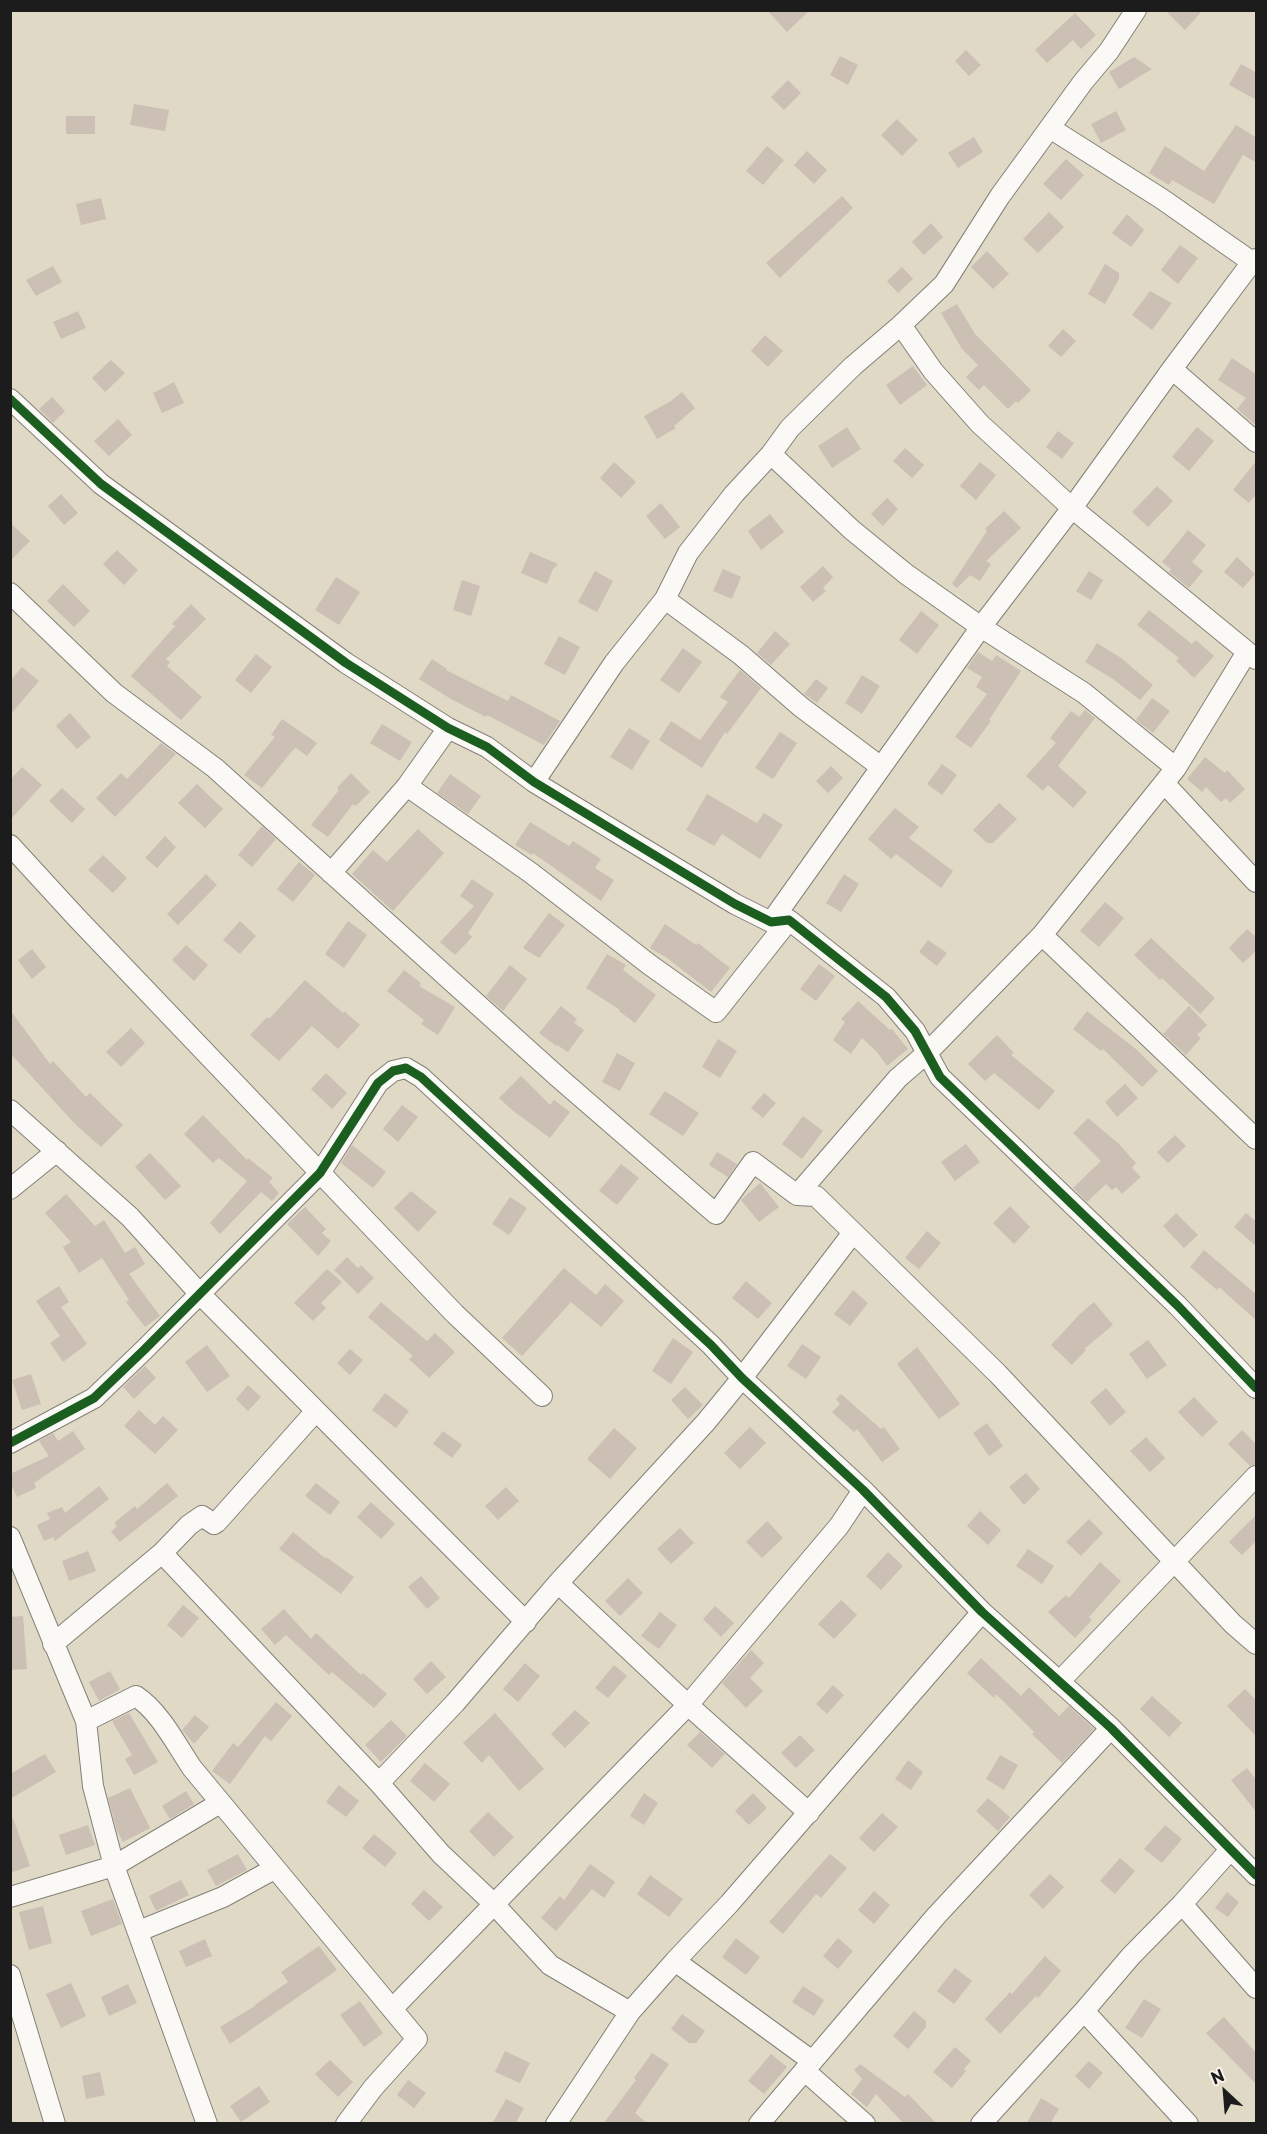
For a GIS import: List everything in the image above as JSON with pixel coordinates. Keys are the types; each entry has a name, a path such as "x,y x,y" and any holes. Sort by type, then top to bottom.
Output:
{"street":[{"path":"534,782 614,663 665,600 688,553 734,494 771,454 790,428 853,366 944,284 1000,196 1083,82 1109,51 1136,10"},
{"path":"407,786 531,873 650,965 716,1012 780,921 881,767 981,627 1072,508 1254,260 1050,128"},
{"path":"797,1195 898,1078 927,1053 1042,935 1170,776 1252,656 1072,508 980,424 933,371 901,325"},
{"path":"1172,369 1257,442"},
{"path":"10,399 101,484 346,663 448,728 487,747 534,782 735,904 780,921 886,997 915,1031 940,1077 1178,1306 1257,1388"},
{"path":"771,454 852,530 906,574 981,627 1084,693 1170,776 1257,882"},
{"path":"10,593 114,693 215,768 549,1069 716,1214 753,1162 797,1195 816,1196 998,1374 1233,1624 1257,1644"},
{"path":"665,600 741,655 801,707 881,767"},
{"path":"331,873 407,786 448,728"},
{"path":"10,845 76,918 455,1314 542,1396"},
{"path":"1042,935 1257,1140"},
{"path":"10,1443 94,1398 320,1173 378,1083 393,1071 406,1068 421,1077 711,1345 742,1378 863,1490 982,1612 1111,1728 1257,1875"},
{"path":"10,1110 130,1217 200,1294 315,1412 526,1622"},
{"path":"10,1189 57,1151"},
{"path":"379,1783 455,1703 558,1584 706,1422 852,1233"},
{"path":"52,1644 162,1553 189,1525 202,1516 214,1524 217,1522 315,1412"},
{"path":"1059,1682 1257,1476"},
{"path":"392,2009 688,1705 839,1526 863,1490"},
{"path":"10,1538 52,1644 86,1721 93,1786 114,1866 140,1931 164,2008 207,2124"},
{"path":"162,1553 379,1783 441,1854 493,1903 550,1965 630,2012"},
{"path":"558,1584 809,1813"},
{"path":"556,2124 630,2012 729,1904 982,1612"},
{"path":"86,1721 136,1695 145,1702 220,1803 417,2039 373,2088 346,2124"},
{"path":"759,2124 936,1916 1111,1728"},
{"path":"10,1897 114,1866 220,1803"},
{"path":"988,2121 1131,1956 1230,1850"},
{"path":"140,1931 223,1897 274,1869"},
{"path":"1182,1904 1257,1988"},
{"path":"675,1961 808,2066 866,2124"},
{"path":"10,1975 55,2124"},
{"path":"1084,2011 1188,2124"}],"building":[{"path":"767,10 810,10 787,32"},
{"path":"1165,10 1203,10 1185,30"},
{"path":"1075,13 1096,35 1081,49 1073,40 1047,63 1035,50"},
{"path":"966,50 981,65 969,76 955,61"},
{"path":"840,56 858,65 848,85 830,75"},
{"path":"1134,57 1152,69 1119,89 1109,72"},
{"path":"1241,64 1257,73 1257,100 1229,85"},
{"path":"788,80 801,93 784,110 771,97"},
{"path":"134,104 169,110 165,131 130,125"},
{"path":"1116,111 1126,130 1101,143 1091,124"},
{"path":"66,116 95,116 95,134 66,134"},
{"path":"897,119 918,140 902,156 881,135"},
{"path":"1236,125 1257,138 1257,163 1243,155 1214,204 1172,180 1169,185 1149,173 1165,146 1204,171"},
{"path":"974,137 983,152 958,168 948,153"},
{"path":"767,146 784,160 763,185 746,171"},
{"path":"807,151 827,170 814,184 794,165"},
{"path":"1066,159 1084,175 1061,200 1043,184"},
{"path":"842,196 853,208 780,278 766,263"},
{"path":"101,198 106,219 81,225 76,204"},
{"path":"1049,212 1064,227 1038,253 1023,239"},
{"path":"1127,214 1144,230 1131,247 1112,233"},
{"path":"931,223 943,237 924,255 912,242"},
{"path":"1180,245 1198,258 1178,284 1161,270"},
{"path":"987,251 1009,274 993,289 971,267"},
{"path":"1105,264 1119,273 1119,279 1105,304 1088,294"},
{"path":"53,266 62,282 36,296 26,280"},
{"path":"902,267 913,279 898,293 887,281"},
{"path":"1150,291 1172,303 1152,330 1132,315"},
{"path":"957,304 975,334 1031,390 1008,409 984,385 979,390 966,377 978,365 962,349 941,313"},
{"path":"78,311 86,328 61,339 53,322"},
{"path":"1063,329 1076,341 1061,357 1048,346"},
{"path":"765,335 783,351 768,367 751,351"},
{"path":"1232,358 1257,375 1257,426 1237,409 1246,398 1218,380"},
{"path":"111,360 125,373 105,392 92,378"},
{"path":"913,366 927,385 900,405 886,385"},
{"path":"174,382 184,403 162,413 153,393"},
{"path":"682,392 695,408 674,426 676,428 657,439 644,416"},
{"path":"52,397 65,411 53,423 39,409"},
{"path":"118,419 132,435 109,456 94,441"},
{"path":"847,427 861,449 832,468 818,446"},
{"path":"1197,427 1214,441 1189,471 1172,457"},
{"path":"1058,431 1074,443 1062,459 1046,447"},
{"path":"905,448 924,465 912,478 893,461"},
{"path":"1257,460 1257,493 1249,503 1233,490"},
{"path":"614,462 636,482 621,498 600,478"},
{"path":"980,462 996,475 976,500 960,486"},
{"path":"1157,486 1173,501 1148,527 1132,512"},
{"path":"61,494 78,513 64,525 48,506"},
{"path":"887,498 898,509 883,526 871,514"},
{"path":"661,503 680,527 665,539 646,516"},
{"path":"1004,511 1021,528 986,561 991,564 980,581 970,575 957,588 952,584 987,531 985,529"},
{"path":"770,514 784,532 761,550 748,531"},
{"path":"10,523 30,541 10,561"},
{"path":"1188,530 1206,545 1192,562 1203,571 1189,588 1169,572 1171,569 1162,562"},
{"path":"117,550 138,570 124,585 103,564"},
{"path":"530,552 558,564 553,569 547,584 521,573"},
{"path":"1237,557 1255,574 1243,588 1224,572"},
{"path":"823,566 833,577 823,588 826,591 813,602 800,587"},
{"path":"723,569 741,577 732,599 713,591"},
{"path":"595,571 613,581 597,612 578,602"},
{"path":"1089,571 1103,580 1091,600 1076,591"},
{"path":"336,577 360,592 339,625 315,610"},
{"path":"462,580 480,586 471,616 453,610"},
{"path":"63,584 90,611 74,627 47,601"},
{"path":"191,604 206,619 166,659 170,662 167,666 202,697 181,720 131,676"},
{"path":"1149,610 1192,644 1196,640 1214,656 1194,678 1176,661 1179,658 1137,625"},
{"path":"921,611 939,625 917,654 899,640"},
{"path":"775,631 790,644 771,665 757,653"},
{"path":"559,636 580,647 565,675 544,664"},
{"path":"1097,643 1121,658 1153,685 1140,700 1113,679 1085,662"},
{"path":"683,648 702,662 679,693 660,680"},
{"path":"978,652 992,661 996,655 1021,671 989,720 991,721 971,748 955,737 987,694 976,687 982,677 967,668"},
{"path":"256,654 272,667 251,693 235,680"},
{"path":"432,659 446,670 508,701 511,695 560,721 544,745 487,715 486,717 419,679"},
{"path":"22,667 39,681 10,715 10,681"},
{"path":"740,670 761,688 727,734 725,732 702,768 659,740 671,721 700,740 728,702 720,697"},
{"path":"862,675 880,686 862,714 845,703"},
{"path":"816,679 828,688 817,703 804,694"},
{"path":"1152,698 1170,711 1153,733 1136,720"},
{"path":"1085,710 1095,718 1058,766 1087,792 1073,808 1048,785 1043,791 1026,776 1056,743 1050,738 1071,711 1079,717"},
{"path":"70,713 91,737 77,749 56,726"},
{"path":"282,719 317,743 307,756 296,748 293,750 262,788 244,775 275,737 271,735"},
{"path":"382,724 412,742 400,761 370,743"},
{"path":"629,728 650,741 632,770 610,757"},
{"path":"780,732 797,743 773,779 755,768"},
{"path":"161,743 176,754 115,817 96,798 121,773 127,779"},
{"path":"1205,757 1225,773 1227,770 1245,789 1230,803 1226,798 1221,802 1206,787 1202,792 1187,779"},
{"path":"942,764 957,775 942,795 927,784"},
{"path":"831,766 843,778 828,793 816,781"},
{"path":"22,767 42,785 10,820 10,780"},
{"path":"351,773 370,792 356,806 353,804 328,837 311,825 339,790 337,788"},
{"path":"450,774 481,796 468,814 437,793"},
{"path":"197,784 223,809 205,828 178,803"},
{"path":"62,788 85,809 72,823 49,801"},
{"path":"707,794 757,823 764,813 783,825 760,859 722,834 714,846 686,830"},
{"path":"999,803 1017,819 993,843 987,843 973,830"},
{"path":"895,808 919,827 909,838 953,871 941,888 896,854 891,859 868,839"},
{"path":"530,822 569,846 573,841 601,859 595,868 614,880 601,901 533,853 532,855 515,845"},
{"path":"262,826 276,839 252,867 238,855"},
{"path":"418,829 444,853 393,911 352,874 373,850 387,862"},
{"path":"165,836 176,847 157,868 145,858"},
{"path":"103,855 127,878 113,893 88,870"},
{"path":"299,862 315,875 293,902 277,889"},
{"path":"206,874 217,885 178,925 167,914"},
{"path":"844,874 859,884 841,912 826,903"},
{"path":"472,879 494,894 468,933 472,937 455,955 440,942 474,906 460,896"},
{"path":"1105,902 1124,918 1099,947 1080,931"},
{"path":"549,913 565,925 539,958 523,948"},
{"path":"240,921 256,936 240,954 223,940"},
{"path":"348,921 367,935 344,968 325,954"},
{"path":"665,924 696,945 698,943 730,968 711,992 667,958 650,948"},
{"path":"1247,929 1257,938 1257,950 1243,963 1229,948"},
{"path":"1151,938 1215,998 1200,1014 1134,955"},
{"path":"928,940 947,953 937,966 919,952"},
{"path":"186,945 208,965 194,981 172,960"},
{"path":"32,949 46,967 32,979 18,960"},
{"path":"607,954 626,965 623,970 656,995 635,1023 620,1010 586,988"},
{"path":"819,964 835,976 816,1001 800,989"},
{"path":"510,965 527,979 503,1011 486,996"},
{"path":"404,970 421,983 419,986 455,1007 438,1035 421,1024 424,1020 387,991"},
{"path":"305,980 360,1025 338,1049 312,1026 279,1061 250,1035 267,1017 269,1019"},
{"path":"858,1001 890,1030 892,1029 908,1049 887,1066 877,1052 862,1038 851,1054 833,1040 845,1022 841,1019"},
{"path":"561,1006 577,1019 574,1023 584,1030 568,1052 539,1033"},
{"path":"1189,1006 1207,1025 1197,1035 1201,1038 1186,1055 1163,1034"},
{"path":"10,1010 50,1064 53,1061 86,1097 90,1093 123,1125 101,1147 76,1125 10,1053"},
{"path":"1087,1011 1137,1050 1158,1071 1142,1087 1103,1049 1101,1051 1073,1029"},
{"path":"131,1028 145,1043 121,1067 106,1052"},
{"path":"997,1035 1014,1053 1011,1055 1055,1091 1039,1110 994,1073 985,1081 968,1064"},
{"path":"718,1039 737,1051 720,1078 702,1067"},
{"path":"617,1053 635,1063 620,1091 602,1082"},
{"path":"326,1073 347,1093 332,1109 311,1089"},
{"path":"521,1076 550,1105 554,1100 570,1112 550,1138 499,1098"},
{"path":"1125,1084 1138,1098 1117,1117 1105,1102"},
{"path":"665,1091 699,1113 683,1136 649,1114"},
{"path":"764,1093 776,1103 763,1118 751,1108"},
{"path":"402,1105 418,1117 398,1142 383,1129"},
{"path":"203,1115 247,1160 248,1158 273,1178 269,1182 279,1193 272,1201 261,1192 220,1234 210,1223 247,1181 219,1158 213,1163 184,1134"},
{"path":"803,1116 823,1131 802,1159 782,1144"},
{"path":"1088,1118 1118,1143 1136,1163 1132,1168 1141,1177 1122,1194 1116,1187 1112,1190 1106,1184 1087,1202 1073,1188 1101,1161 1073,1133"},
{"path":"1175,1135 1186,1146 1168,1163 1157,1152"},
{"path":"966,1144 980,1162 955,1181 941,1162"},
{"path":"352,1145 386,1172 373,1188 341,1163"},
{"path":"717,1152 737,1164 728,1177 709,1165"},
{"path":"150,1153 181,1186 165,1200 135,1167"},
{"path":"621,1164 639,1178 617,1205 599,1191"},
{"path":"760,1183 779,1207 759,1222 741,1200"},
{"path":"411,1191 437,1212 418,1232 394,1208"},
{"path":"66,1194 95,1226 104,1220 125,1253 135,1247 145,1264 129,1274 160,1316 145,1327 126,1302 129,1300 102,1258 79,1273 63,1247 71,1242 45,1213"},
{"path":"510,1197 527,1208 509,1235 492,1224"},
{"path":"1010,1206 1030,1227 1014,1244 993,1223"},
{"path":"305,1207 326,1229 322,1233 331,1241 318,1256 287,1224"},
{"path":"1176,1213 1198,1235 1184,1248 1163,1226"},
{"path":"1246,1213 1257,1222 1257,1247 1234,1227"},
{"path":"927,1231 941,1243 919,1269 905,1258"},
{"path":"1204,1250 1257,1295 1257,1321 1219,1287 1217,1290 1190,1267"},
{"path":"347,1257 358,1268 361,1265 374,1278 358,1294 334,1270"},
{"path":"564,1268 596,1295 605,1284 624,1301 601,1327 571,1302 522,1356 502,1338"},
{"path":"327,1269 342,1282 321,1303 326,1308 313,1321 294,1303"},
{"path":"746,1281 772,1303 758,1319 732,1298"},
{"path":"59,1286 69,1302 61,1307 87,1344 63,1362 50,1343 60,1336 36,1301"},
{"path":"853,1290 868,1303 850,1326 834,1314"},
{"path":"381,1302 427,1341 435,1333 455,1352 429,1378 409,1359 413,1356 368,1317"},
{"path":"1094,1302 1113,1325 1084,1349 1086,1350 1072,1365 1051,1345"},
{"path":"673,1338 693,1352 671,1384 652,1371"},
{"path":"1148,1340 1167,1365 1147,1379 1129,1354"},
{"path":"802,1344 821,1357 806,1379 787,1366"},
{"path":"207,1345 230,1376 207,1392 185,1362"},
{"path":"917,1347 960,1404 939,1419 897,1364"},
{"path":"350,1349 363,1360 350,1375 337,1363"},
{"path":"145,1366 156,1378 134,1399 123,1387"},
{"path":"31,1374 41,1404 22,1410 12,1380"},
{"path":"248,1385 261,1397 248,1411 236,1399"},
{"path":"685,1387 703,1405 688,1419 671,1400"},
{"path":"1106,1388 1126,1412 1110,1426 1090,1402"},
{"path":"385,1393 409,1411 396,1428 372,1410"},
{"path":"841,1394 881,1429 884,1427 900,1449 882,1462 857,1429 854,1432 832,1412 840,1404 836,1399"},
{"path":"1194,1397 1218,1422 1202,1437 1178,1412"},
{"path":"139,1410 155,1425 163,1416 178,1430 155,1454 124,1426"},
{"path":"987,1423 1003,1446 989,1456 973,1433"},
{"path":"750,1427 766,1443 740,1469 724,1453"},
{"path":"614,1428 637,1448 610,1479 587,1459"},
{"path":"1242,1430 1257,1445 1257,1464 1250,1466 1228,1444"},
{"path":"73,1431 85,1449 34,1483 36,1488 17,1497 10,1482 10,1474 49,1456 39,1441 53,1433 58,1441"},
{"path":"443,1431 462,1445 452,1458 433,1444"},
{"path":"1146,1437 1165,1458 1150,1472 1130,1451"},
{"path":"1026,1473 1040,1489 1024,1505 1009,1487"},
{"path":"167,1483 178,1496 120,1542 111,1532 117,1526 114,1523 135,1506 137,1509"},
{"path":"316,1483 340,1502 330,1515 305,1496"},
{"path":"99,1486 109,1499 55,1541 53,1537 44,1541 37,1525 50,1519 47,1513 62,1507 65,1513"},
{"path":"506,1487 519,1501 498,1520 485,1506"},
{"path":"371,1502 395,1524 381,1539 357,1517"},
{"path":"980,1511 1001,1530 988,1545 967,1526"},
{"path":"1257,1514 1257,1540 1242,1555 1229,1542"},
{"path":"1089,1519 1103,1533 1081,1556 1066,1542"},
{"path":"767,1521 783,1538 762,1558 746,1542"},
{"path":"680,1528 694,1543 671,1564 657,1549"},
{"path":"293,1532 325,1558 354,1577 341,1594 279,1549"},
{"path":"1028,1549 1054,1566 1042,1584 1016,1566"},
{"path":"88,1551 96,1571 69,1581 62,1561"},
{"path":"888,1552 903,1566 881,1590 866,1576"},
{"path":"1100,1562 1121,1581 1089,1617 1092,1620 1075,1638 1048,1612 1066,1595 1069,1598"},
{"path":"421,1576 440,1598 427,1609 408,1587"},
{"path":"628,1578 643,1593 620,1616 605,1601"},
{"path":"841,1600 857,1615 834,1639 818,1624"},
{"path":"183,1605 199,1618 182,1638 167,1625"},
{"path":"715,1606 734,1623 721,1637 703,1619"},
{"path":"284,1609 311,1639 316,1633 361,1675 363,1673 387,1694 374,1708 332,1672 329,1675 286,1635 275,1645 261,1629"},
{"path":"660,1612 677,1625 659,1649 641,1636"},
{"path":"23,1616 27,1669 10,1670 10,1617"},
{"path":"751,1650 764,1663 750,1678 763,1691 746,1708 722,1683"},
{"path":"981,1658 1021,1696 1029,1687 1059,1716 1069,1706 1094,1729 1062,1763 996,1694 994,1698 967,1673"},
{"path":"431,1661 446,1677 427,1694 413,1679"},
{"path":"525,1663 540,1676 518,1702 503,1689"},
{"path":"614,1665 627,1676 608,1698 595,1688"},
{"path":"110,1671 120,1689 99,1701 89,1682"},
{"path":"833,1685 844,1695 827,1714 816,1704"},
{"path":"1245,1689 1257,1701 1257,1737 1227,1706"},
{"path":"1152,1696 1182,1723 1169,1737 1140,1709"},
{"path":"276,1702 292,1716 271,1741 265,1736 230,1784 212,1771 233,1743 238,1747"},
{"path":"575,1710 590,1723 565,1748 551,1734"},
{"path":"129,1713 158,1762 134,1775 125,1759 132,1755 112,1721"},
{"path":"495,1713 544,1769 519,1791 489,1755 482,1763 463,1743"},
{"path":"195,1715 209,1727 194,1744 182,1730"},
{"path":"391,1720 407,1736 381,1762 365,1745"},
{"path":"700,1732 725,1754 712,1768 687,1745"},
{"path":"800,1735 815,1750 796,1768 781,1753"},
{"path":"45,1754 56,1772 10,1799 10,1774"},
{"path":"1000,1755 1018,1765 1004,1790 986,1779"},
{"path":"908,1760 923,1772 911,1790 895,1779"},
{"path":"425,1763 450,1784 434,1802 410,1781"},
{"path":"1247,1768 1257,1781 1257,1813 1231,1780"},
{"path":"339,1785 359,1801 346,1817 326,1802"},
{"path":"130,1788 150,1828 123,1842 117,1831 108,1798"},
{"path":"186,1791 194,1804 170,1819 162,1806"},
{"path":"644,1793 658,1803 644,1825 630,1816"},
{"path":"753,1793 767,1808 749,1825 735,1811"},
{"path":"988,1798 1010,1817 998,1831 976,1811"},
{"path":"488,1812 514,1837 494,1857 469,1831"},
{"path":"882,1813 898,1827 874,1852 859,1838"},
{"path":"10,1818 13,1818 30,1866 10,1873"},
{"path":"88,1825 95,1845 66,1855 59,1835"},
{"path":"1165,1825 1182,1839 1162,1863 1144,1849"},
{"path":"374,1834 397,1853 385,1867 362,1848"},
{"path":"238,1854 247,1870 216,1886 207,1870"},
{"path":"830,1854 847,1868 821,1898 816,1894 783,1934 769,1922"},
{"path":"1120,1858 1135,1871 1115,1894 1100,1881"},
{"path":"590,1864 615,1882 604,1898 592,1889 556,1931 541,1918 560,1896 564,1900"},
{"path":"1050,1874 1064,1887 1043,1909 1029,1895"},
{"path":"650,1875 683,1899 669,1917 637,1894"},
{"path":"181,1880 189,1895 156,1911 149,1896"},
{"path":"424,1890 443,1907 429,1921 411,1904"},
{"path":"874,1891 890,1905 874,1924 858,1910"},
{"path":"1227,1892 1239,1902 1228,1917 1215,1908"},
{"path":"113,1899 122,1924 91,1936 81,1911"},
{"path":"43,1906 52,1943 29,1950 19,1912"},
{"path":"736,1938 760,1957 746,1975 722,1957"},
{"path":"838,1938 853,1951 838,1969 823,1956"},
{"path":"205,1939 212,1956 186,1967 179,1951"},
{"path":"319,1946 337,1970 230,2044 220,2027 255,2006 288,1982 281,1972"},
{"path":"1045,1956 1061,1971 1038,1998 1036,1996 1000,2034 985,2019 1010,1992 1012,1994"},
{"path":"955,1968 972,1981 954,2004 937,1991"},
{"path":"71,1983 86,2016 61,2028 46,1994"},
{"path":"128,1984 137,2003 109,2016 101,1997"},
{"path":"803,1986 824,2000 814,2016 792,2002"},
{"path":"1144,1999 1161,2009 1142,2038 1125,2028"},
{"path":"360,2001 383,2033 364,2047 340,2015"},
{"path":"914,2011 926,2021 926,2027 908,2049 893,2036"},
{"path":"682,2014 705,2031 696,2043 689,2043 671,2029"},
{"path":"1224,2017 1257,2054 1257,2085 1206,2033"},
{"path":"955,2047 971,2061 952,2088 933,2072"},
{"path":"505,2051 530,2063 520,2083 495,2072"},
{"path":"652,2053 669,2064 635,2113 648,2124 603,2124 636,2080 634,2078"},
{"path":"771,2054 787,2067 764,2094 748,2081"},
{"path":"330,2060 353,2082 338,2097 315,2074"},
{"path":"1089,2061 1103,2073 1089,2089 1075,2076"},
{"path":"860,2064 905,2097 908,2094 937,2124 904,2124 876,2094 867,2107 851,2094 862,2079 854,2070"},
{"path":"100,2072 105,2095 86,2099 82,2076"},
{"path":"408,2080 426,2093 414,2108 397,2095"},
{"path":"259,2086 270,2102 241,2122 230,2106"},
{"path":"1041,2098 1059,2109 1050,2124 1026,2124"},
{"path":"506,2099 524,2108 515,2124 492,2124"}],"cycle path":[{"path":"10,399 101,484 346,663 448,728 487,747 534,782 735,904 771,922 789,920 886,997 915,1031 940,1077 1178,1306 1256,1388"},
{"path":"10,1443 94,1398 320,1173 378,1083 393,1071 406,1068 421,1077 711,1345 742,1378 863,1490 982,1612 1111,1728 1256,1875"}]}
